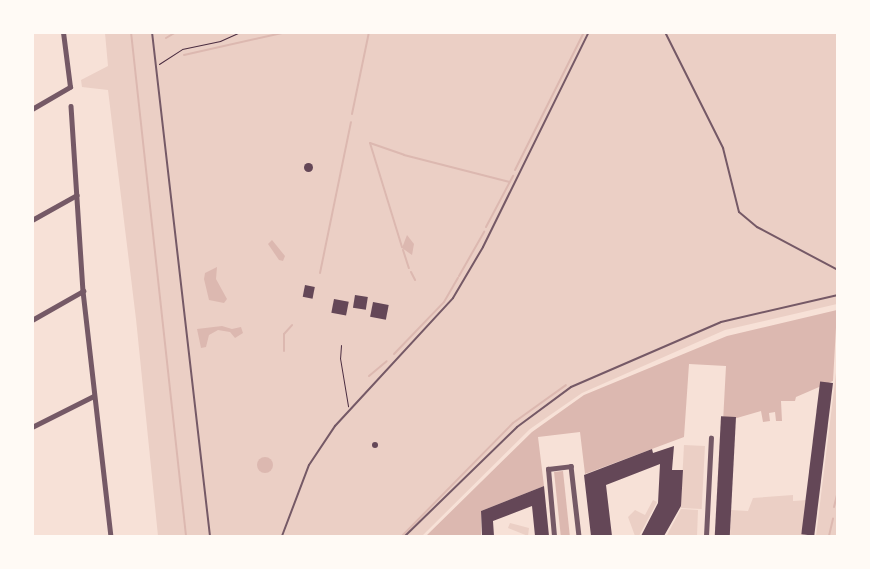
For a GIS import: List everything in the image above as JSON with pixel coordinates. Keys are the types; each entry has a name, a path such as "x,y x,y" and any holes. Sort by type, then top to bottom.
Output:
{"street":[{"path":"32,109 70,87 63,32"},
{"path":"71,106 83,290 112,536"},
{"path":"32,220 77,195"},
{"path":"32,320 83,290"},
{"path":"32,427 94,396"},
{"path":"706,536 711,438"},
{"path":"554,536 548,468 571,466 580,536"}],"lane":[{"path":"152,32 210,536"},
{"path":"282,536 309,465 348,409 453,298 483,247 589,32"},
{"path":"665,32 723,148 739,212 757,227 838,270"},
{"path":"405,536 510,434 572,387 721,322 838,295"}],"path":[{"path":"156,65 182,49 220,41 240,32"},
{"path":"341,345 340,358 348,409"}],"shaded area":[{"path":"105,33 837,33 837,304 725,330 582,393 530,429 422,536 158,536 136,319 108,90 82,87 81,80 108,66"},
{"path":"407,235 414,244 412,255 402,248"},
{"path":"272,240 285,256 283,261 279,260 268,244"},
{"path":"217,267 216,279 227,299 224,303 209,300 204,279 205,273"},
{"path":"837,310 833,381 796,397 795,401 781,401 782,421 776,421 775,412 769,413 770,421 763,422 761,411 723,422 726,366 689,364 684,437 585,474 580,432 538,437 544,486 481,511 481,536 426,536 532,432 584,395 727,336"},
{"path":"222,326 232,329 241,327 243,333 235,338 230,332 218,330 209,335 206,347 201,348 197,329"},
{"path":"837,365 837,536 816,536"},
{"path":"684,445 705,446 702,509 681,508"},
{"path":"265,457 271,459 273,465 271,471 265,473 259,471 257,465 259,459"},
{"path":"563,471 570,536 561,536 554,472"},
{"path":"793,495 793,501 808,500 804,536 730,536 731,510 748,511 753,498"},
{"path":"653,500 657,502 639,536 635,536 628,517 635,510 645,515"},
{"path":"681,509 698,510 697,536 667,535"},
{"path":"510,523 529,528 528,536 508,528"}],"building":[{"path":"308,163 312,167 308,171 304,167"},
{"path":"305,285 315,287 313,299 303,297"},
{"path":"355,295 368,297 366,310 353,308"},
{"path":"334,299 349,302 346,316 331,313"},
{"path":"373,302 389,305 386,320 370,317"},
{"path":"820,381 833,383 814,536 801,534"},
{"path":"721,416 736,417 730,536 715,535"},
{"path":"375,442 378,445 375,448 372,445"},
{"path":"674,446 672,470 683,470 681,506 664,536 641,536 658,503 660,464 606,485 612,536 591,536 584,475 652,449 653,453"},
{"path":"544,486 549,536 535,536 532,506 493,521 494,536 482,536 481,511"}],"waterway":[{"path":"131,32 186,536"},
{"path":"166,38 176,32"},
{"path":"184,55 286,32"},
{"path":"352,114 369,32"},
{"path":"515,170 584,32"},
{"path":"320,273 351,122"},
{"path":"370,143 404,155 510,182"},
{"path":"370,143 402,247"},
{"path":"486,227 513,176"},
{"path":"459,276 484,232"},
{"path":"403,250 409,268"},
{"path":"411,272 415,280"},
{"path":"394,354 444,302 458,278"},
{"path":"284,351 284,334 292,325"},
{"path":"369,376 387,361"},
{"path":"402,536 513,423 566,385"},
{"path":"834,507 838,491"},
{"path":"829,536 833,518"}]}
